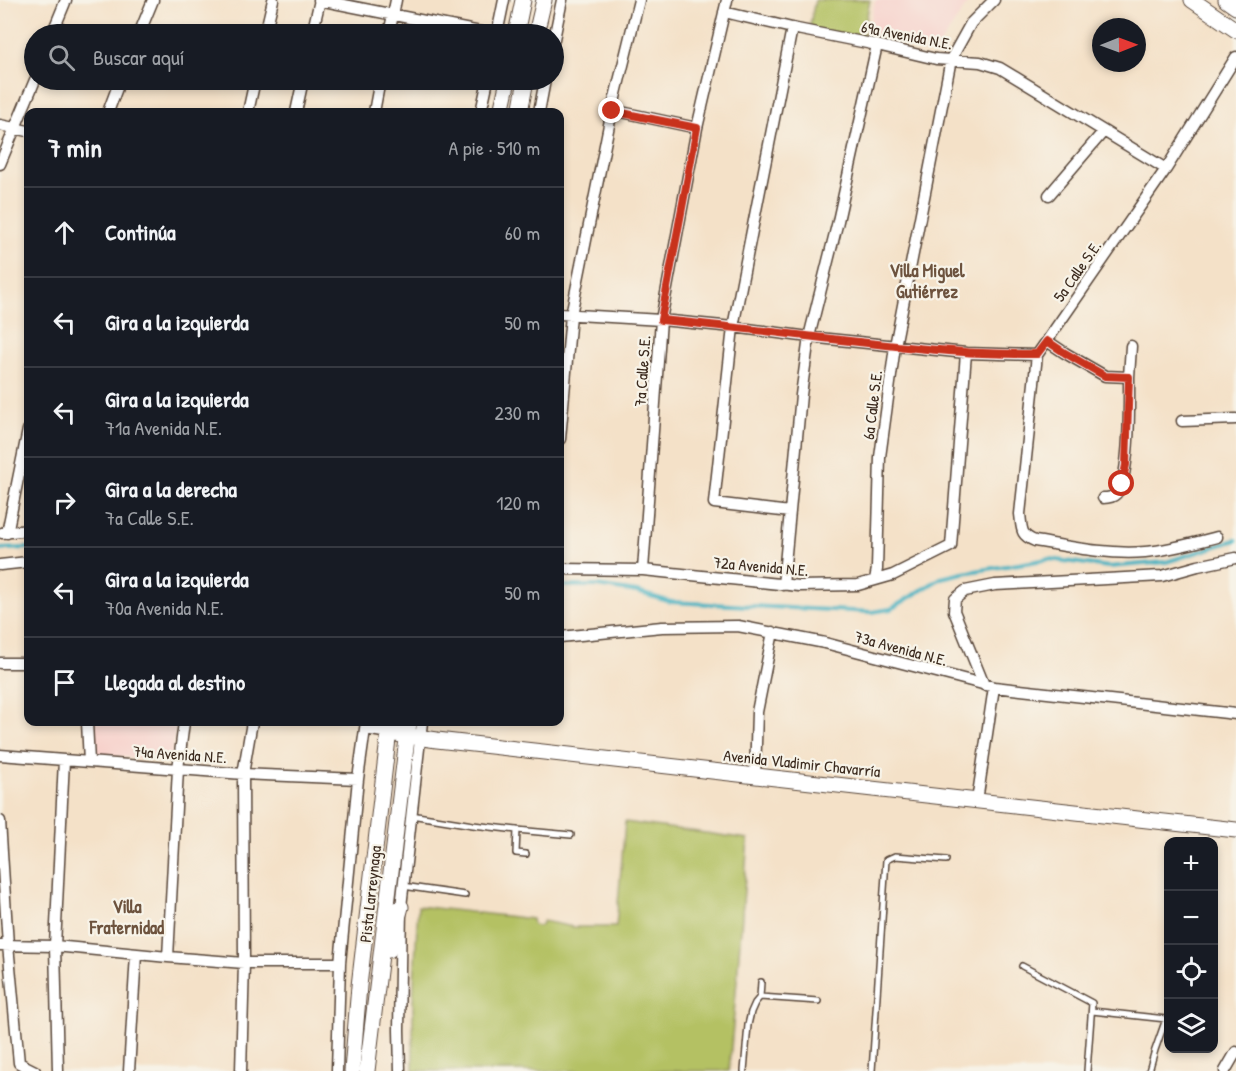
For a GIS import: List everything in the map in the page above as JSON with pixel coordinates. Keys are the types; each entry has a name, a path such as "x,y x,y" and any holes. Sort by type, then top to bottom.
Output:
{"main road":[{"path":"518,24 523,0"},
{"path":"538,24 544,0"},
{"path":"1192,0 1236,30"},
{"path":"1226,0 1236,7"},
{"path":"502,108 505,90"},
{"path":"521,108 524,90"},
{"name":"Avenida Vladimir Chavarría","path":"390,727 412,732 755,776 1236,830"},
{"name":"Pista Larreynaga","path":"352,1071 359,986 390,727"},
{"name":"Pista Larreynaga","path":"366,1071 412,732"},
{"path":"376,1000 401,907"}],"street":[{"path":"56,24 66,0"},
{"path":"143,24 153,0"},
{"path":"267,24 273,0"},
{"path":"314,24 320,0 439,24"},
{"path":"391,24 396,0"},
{"path":"499,24 504,0"},
{"path":"557,24 562,0"},
{"path":"564,395 571,315 612,111 639,0"},
{"name":"7a Calle S.E.","path":"643,570 661,320 697,128 727,0"},
{"name":"6a Calle S.E.","path":"875,580 878,569 880,457 895,346 951,59 971,23 994,0"},
{"name":"69a Avenida N.E.","path":"724,12 936,59 980,62 1000,68 1166,169"},
{"path":"790,512 714,502 733,327 792,28"},
{"path":"783,585 801,395 809,338 877,45"},
{"name":"5a Calle S.E.","path":"1037,354 1166,169 1236,57"},
{"path":"0,164 31,90"},
{"path":"110,108 116,90"},
{"path":"249,108 251,90"},
{"path":"297,108 301,90"},
{"path":"375,108 378,90"},
{"path":"482,108 486,90"},
{"path":"540,108 543,90"},
{"path":"612,111 697,128"},
{"path":"0,125 24,130"},
{"path":"1049,195 1102,132"},
{"path":"564,314 661,320 809,338 966,353 1037,354 1020,514 1022,530 1026,538 1098,551 1144,552 1217,537"},
{"path":"1047,341 1105,376 1129,377"},
{"path":"1103,498 1117,493 1122,484 1126,465 1131,345"},
{"name":"72a Avenida N.E.","path":"564,569 643,570 799,586 858,585 892,575 951,546 966,353"},
{"path":"1182,420 1236,418"},
{"path":"24,447 4,533 24,530"},
{"path":"977,801 989,686 954,611 955,599 965,591 995,585 1162,576 1236,558"},
{"path":"0,565 24,562"},
{"name":"73a Avenida N.E.","path":"564,637 662,627 738,626 825,643 989,686 1236,714"},
{"path":"755,776 758,712 773,632"},
{"path":"0,663 24,663"},
{"path":"87,726 89,762"},
{"path":"168,957 178,769 183,726"},
{"path":"241,1071 244,963 243,774 251,726"},
{"path":"337,1071 340,963 358,779 366,726"},
{"path":"400,1071 401,907 411,815 412,732"},
{"name":"74a Avenida N.E.","path":"0,755 243,774 358,779"},
{"path":"58,1071 55,946 64,760"},
{"path":"0,821 4,945 19,1063 35,1071"},
{"path":"4,945 55,946 244,963 340,963"},
{"path":"129,1071 136,954"},
{"path":"1226,1071 1236,1052"}],"lane":[{"path":"411,815 571,835"},
{"path":"518,830 516,853 526,854"},
{"path":"872,1071 886,860 895,856 946,860"},
{"path":"403,886 465,894"},
{"path":"1022,966 1092,1003 1087,1071"},
{"path":"744,1071 748,1025 751,1012 760,997 761,982"},
{"path":"760,997 818,1001"},
{"path":"1092,1011 1166,1019 1149,1071"}],"shaded area":[{"path":"875,0 970,0 937,49 868,33"},
{"path":"94,726 176,726 170,761 96,755"}],"green space":[{"path":"815,0 870,0 862,40 809,29"},
{"path":"625,822 748,839 729,1071 413,1071 413,1002 418,906 532,919 533,925 540,926 543,921 573,927 616,927"}],"waterway":[{"path":"564,586 597,586 637,592 671,602 872,612 891,609 941,578 963,573 1049,559 1109,567 1166,562 1236,540"},
{"path":"0,549 24,548"}],"district":[{"name":"Villa Miguel Gutiérrez","path":"927,281"},
{"name":"Villa Fraternidad","path":"127,917"}],"route":[{"path":"612,111 697,128 661,320 809,338 966,353 1037,354 1047,341 1105,376 1129,377 1126,465 1122,484"}]}
